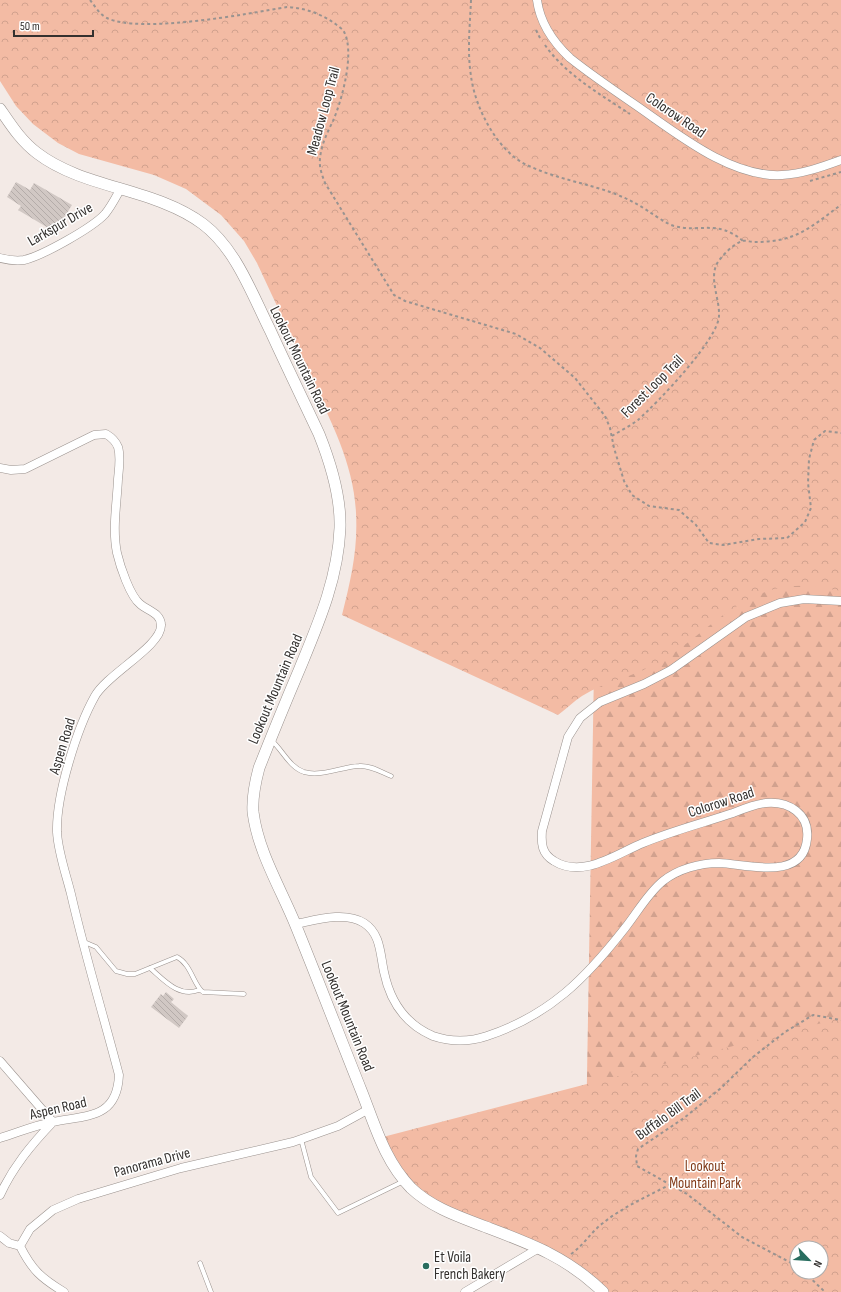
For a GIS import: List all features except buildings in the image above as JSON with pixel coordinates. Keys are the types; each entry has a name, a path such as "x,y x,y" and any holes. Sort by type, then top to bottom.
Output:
{"street":[{"name":"Colorow Road","path":"537,0 541,16 548,32 558,46 570,58 672,130 718,158 752,172 783,175 813,170 841,160"},
{"name":"Lookout Mountain Road","path":"1,113 16,133 37,153 59,166 184,211 203,224 218,238 234,259 319,434 329,458 335,482 340,527 333,576 319,623 270,740 259,768 253,791 253,812 267,860 296,924 369,1109 380,1142 393,1167 405,1181 429,1202 450,1213 539,1248 561,1259 603,1292"},
{"name":"Larkspur Drive","path":"0,258 7,260 25,260 50,249 85,229 104,215 121,188"},
{"name":"Aspen Road","path":"0,468 11,470 25,469 94,435 106,434 111,438 117,446 120,457 115,526 117,553 129,589 139,604 158,617 161,624 160,633 154,642 110,677 96,695 86,715 70,760 57,815 57,834 82,941 119,1075 118,1090 109,1105 99,1113 84,1118 53,1122 0,1138"},
{"name":"Colorow Road","path":"296,924 317,920 345,918 362,922 373,931 379,945 388,989 396,1006 406,1019 422,1031 440,1039 464,1041 486,1037 546,1009 572,988 595,965 662,881 681,870 702,864 720,863 762,868 789,865 800,858 806,849 808,832 804,817 792,807 781,803 764,803 746,808 643,843 593,865 565,866 548,857 542,847 542,831 568,737 574,726 587,711 605,699 644,684 671,670 746,617 780,603 804,599 841,601"},
{"path":"0,1061 53,1122 30,1146 8,1177 0,1195"},
{"name":"Panorama Drive","path":"20,1246 30,1229 53,1210 78,1199 182,1168 301,1140 338,1126 369,1109"},
{"path":"0,1236 9,1243 20,1246 29,1265 39,1275 64,1292"},
{"path":"465,1292 539,1248"}],"lane":[{"path":"270,740 278,746 291,763 304,772 331,772 360,766 369,767 391,776"},
{"path":"82,941 96,947 116,971 127,974 135,974 178,957 182,960 196,981 199,990"},
{"path":"150,968 176,989 188,993 199,990 203,992 244,994"},
{"path":"301,1140 311,1177 338,1213 405,1181"},
{"path":"200,1263 210,1292"}],"path":[{"name":"Meadow Loop Trail","path":"90,0 104,16 127,23 208,20 287,7 306,9 336,24 346,34 348,61 339,104 322,146 320,166 325,183 394,295 405,301 516,334 532,343 580,384 605,416 612,436"},
{"path":"471,0 469,44 470,75 474,89 491,129 501,145 510,154 528,166 623,196 670,224 680,227 723,229 743,241 768,242 790,237 802,231 841,205"},
{"name":"Forest Loop Trail","path":"612,436 637,421 664,394 692,362 716,328 719,316 713,277 715,266 729,249 743,241"},
{"path":"612,436 624,481 632,496 649,506 679,510 696,525 709,543 723,545 759,539 787,538 805,522 811,508 808,483 809,458 814,440 825,431 841,433"},
{"name":"Buffalo Bill Trail","path":"789,1262 742,1237 687,1194 637,1166 636,1156 638,1149 684,1118 721,1088 753,1057 785,1032 813,1015 841,1020"},
{"path":"565,1255 570,1255 579,1249 602,1223 671,1184"},
{"path":"812,1280 825,1292"}],"green space":[{"path":"0,0 841,0 841,591 808,586 786,587 765,592 746,600 660,662 591,691 579,698 558,715 342,615 351,577 356,539 356,513 351,478 334,427 257,263 244,241 221,215 186,189 154,175 79,154 58,143 33,124 16,106 0,81"},
{"path":"841,0 841,1130 585,1193 596,552"},
{"name":"Lookout Mountain Park","path":"841,1018 841,1292 601,1292 573,1266 432,1200 400,1170 379,1138"}],"place":[{"name":"Et Voila French Bakery","path":"426,1266"}]}
